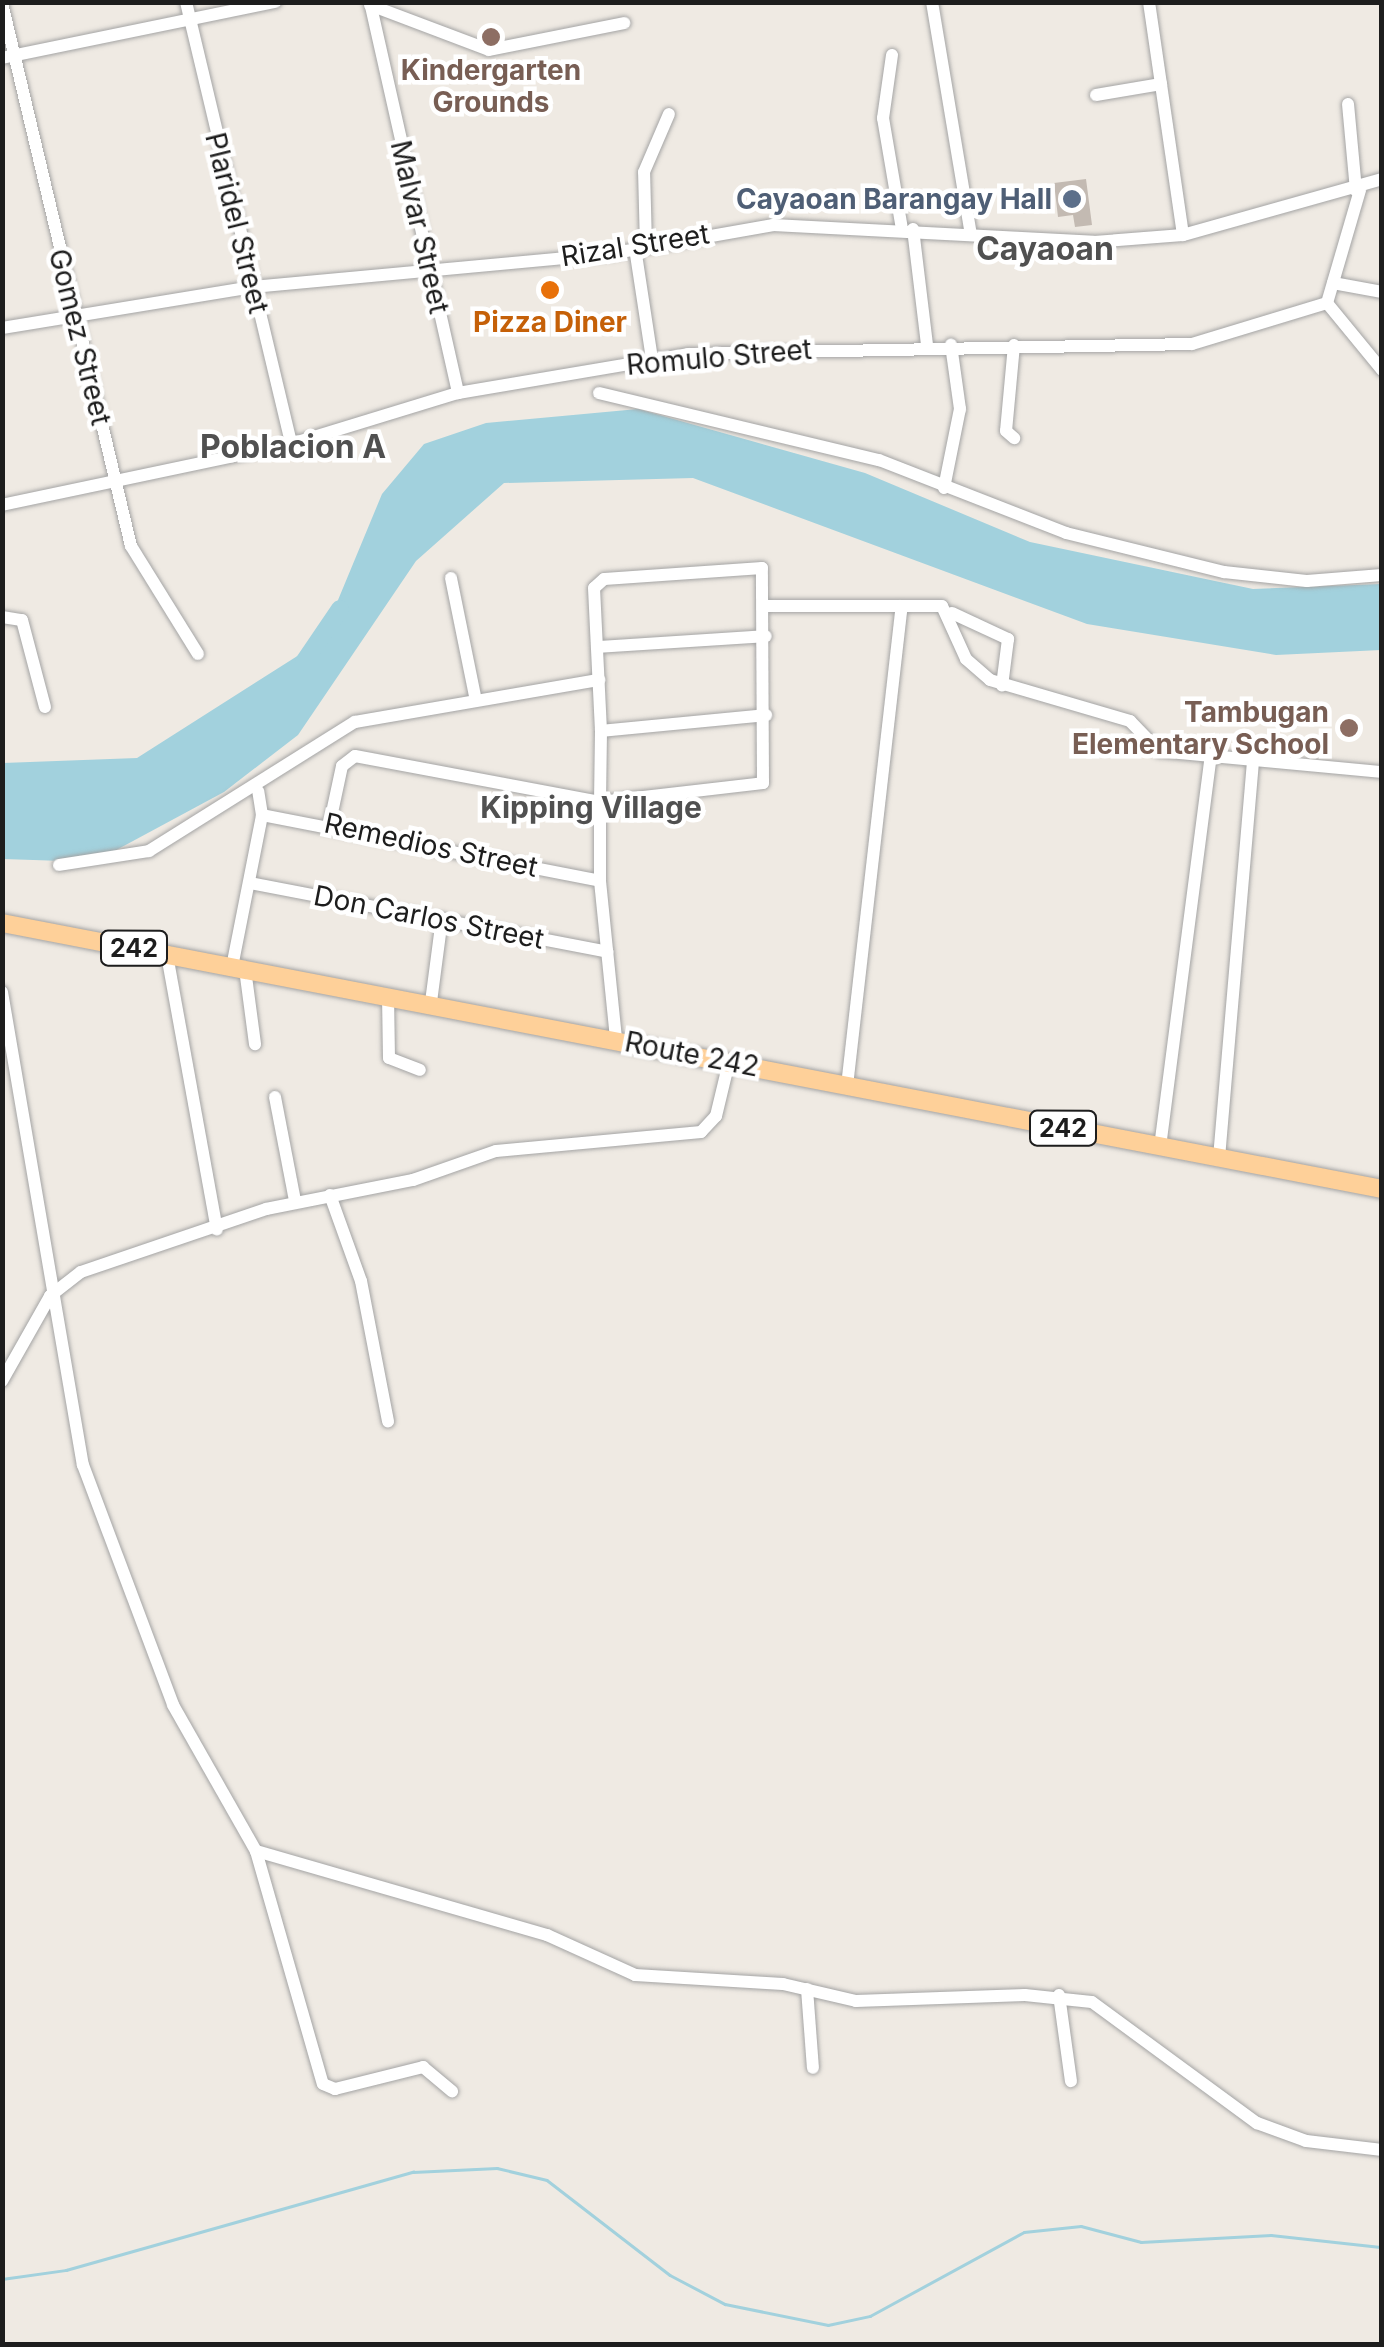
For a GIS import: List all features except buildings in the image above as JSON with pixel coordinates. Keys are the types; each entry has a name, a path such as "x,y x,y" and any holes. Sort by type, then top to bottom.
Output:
{"main road":[{"name":"Route 242","path":"2,923 432,1002 1382,1189"}],"street":[{"name":"Plaridel Street","path":"186,2 291,444"},
{"path":"9,56 274,2"},
{"path":"932,2 971,235"},
{"path":"1149,2 1183,235"},
{"name":"Gomez Street","path":"2,3 9,56 138,562 198,654"},
{"path":"370,4 490,50 624,22"},
{"name":"Malvar Street","path":"370,4 458,394"},
{"path":"892,56 883,118 908,229 927,344"},
{"path":"1096,95 1160,84"},
{"path":"1348,104 1358,191 1327,303 1382,370"},
{"path":"652,360 640,247 644,172 668,114"},
{"name":"Rizal Street","path":"2,328 253,287 430,272 640,247 773,225 908,229 1094,242 1183,235 1358,191 1382,179"},
{"path":"1334,284 1382,292"},
{"name":"Romulo Street","path":"2,505 291,444 458,394 652,360 927,344 1173,347 1327,303"},
{"path":"944,488 960,410 952,345"},
{"path":"1014,345 1006,430 1014,438"},
{"path":"599,393 879,460 1066,533 1224,572 1307,581 1382,575"},
{"path":"330,822 342,766 355,756 600,802 754,787 767,777 767,606 757,566 598,581 601,731 600,802 600,881 616,1039"},
{"path":"451,578 474,696"},
{"path":"767,606 902,606 952,614 1008,639 1002,686"},
{"path":"847,1086 902,606"},
{"path":"952,614 966,660 1002,686 1130,721 1159,751 1382,772"},
{"path":"2,616 22,620 46,708"},
{"path":"598,646 766,636"},
{"path":"59,865 149,851 258,790 356,722 474,696 600,680"},
{"path":"601,731 766,715"},
{"path":"1160,1148 1211,754"},
{"path":"1219,1158 1253,760"},
{"path":"255,1044 238,968 262,816 258,790"},
{"name":"Remedios Street","path":"262,816 330,822 600,881"},
{"name":"Don Carlos Street","path":"250,883 607,952"},
{"path":"432,1002 442,919"},
{"path":"167,955 217,1229"},
{"path":"2,992 50,1296 83,1465 178,1716 256,1851 323,2084 335,2090 423,2067 452,2091"},
{"path":"388,994 390,1058 420,1070"},
{"path":"2,1382 50,1296 81,1272 295,1201 496,1151 702,1132 716,1116 729,1062"},
{"path":"275,1096 295,1201"},
{"path":"330,1195 362,1280 388,1422"},
{"path":"256,1851 546,1935 630,1974 807,1989 856,2001 1059,1996 1106,2010 1257,2123 1306,2141 1382,2150"},
{"path":"807,1989 813,2068"},
{"path":"1059,1996 1070,2081"}],"water":[{"path":"638,409 865,473 1030,542 1253,589 1381,584 1381,650 1276,655 1087,624 693,478 504,483 416,561 298,735 224,792 94,862 3,859 3,763 137,758 321,641 382,494 424,444 486,423"}],"waterway":[{"path":"304,662 340,609"},
{"path":"2,2279 66,2270 413,2172 497,2168 547,2180 670,2275 725,2304 828,2325 870,2316 1024,2232 1081,2226 1141,2242 1271,2235 1382,2247"}],"place":[{"name":"Kindergarten Grounds","path":"491,37"},
{"name":"Cayaoan Barangay Hall","path":"1072,199"},
{"name":"Pizza Diner","path":"550,290"},
{"name":"Tambugan Elementary School","path":"1349,728"}],"district":[{"name":"Cayaoan","path":"1045,249"},
{"name":"Poblacion A","path":"293,447"},
{"name":"Kipping Village","path":"591,807"}]}
